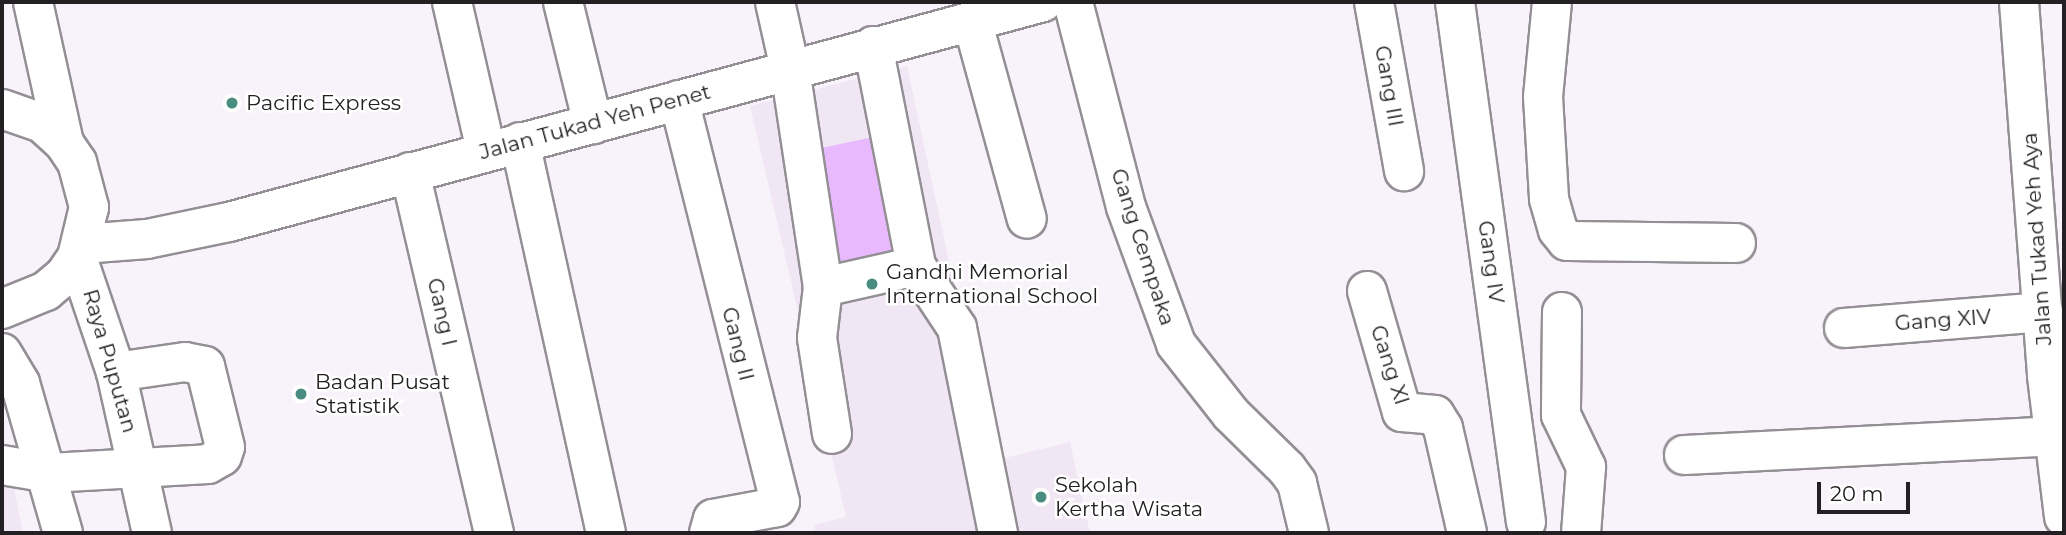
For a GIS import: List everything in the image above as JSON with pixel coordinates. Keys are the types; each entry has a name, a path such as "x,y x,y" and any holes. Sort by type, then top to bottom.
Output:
{"street":[{"path":"33,2 64,143"},
{"path":"452,2 503,147 606,533"},
{"path":"563,2 593,124"},
{"path":"775,2 790,69 823,287 817,338 832,434"},
{"name":"Jalan Tukad Yeh Penet","path":"82,240 147,239 229,222 1043,2"},
{"name":"Gang Cempaka","path":"1073,2 1126,207 1176,344 1231,414 1287,469 1297,483 1309,533"},
{"name":"Gang III","path":"1374,2 1404,170"},
{"name":"Gang IV","path":"1455,2 1526,522"},
{"path":"1552,2 1543,97 1549,199 1558,230 1567,241 1736,243"},
{"name":"Jalan Tukad Yeh Aya","path":"2019,2 2043,312 2056,375 2054,436 2064,517"},
{"path":"972,20 1027,219"},
{"path":"873,46 916,266 957,328 998,533"},
{"name":"Gang II","path":"680,100 780,502 777,507 713,519 709,533"},
{"path":"2,109 42,123 64,143"},
{"name":"Raya Puputan","path":"64,143 86,184 82,240 140,467 152,533"},
{"name":"Gang I","path":"410,172 494,533"},
{"path":"2,309 46,291 82,240"},
{"path":"823,287 916,266"},
{"name":"Gang XI","path":"1367,291 1402,412 1435,415 1444,428 1467,533"},
{"path":"1562,312 1561,415 1586,467 1581,533"},
{"name":"Gang XIV","path":"1844,328 2043,312"},
{"path":"2,353 20,383 49,473 63,533"},
{"path":"2,465 49,473 208,464 222,456 225,447 210,374 197,362 116,372"},
{"path":"1684,455 2054,436"}],"shaded area":[{"name":"Gandhi Memorial International School","path":"907,66 992,461 1070,442 1090,533 816,533 814,525 846,517 750,106"},
{"path":"878,136 904,256 839,271 812,150"},
{"path":"2,433 4,436 23,533 2,533"}],"place":[{"name":"Pacific Express","path":"232,103"},
{"name":"Gandhi Memorial International School","path":"872,284"},
{"name":"Badan Pusat Statistik","path":"301,394"},
{"name":"Sekolah Kertha Wisata","path":"1041,497"}]}
